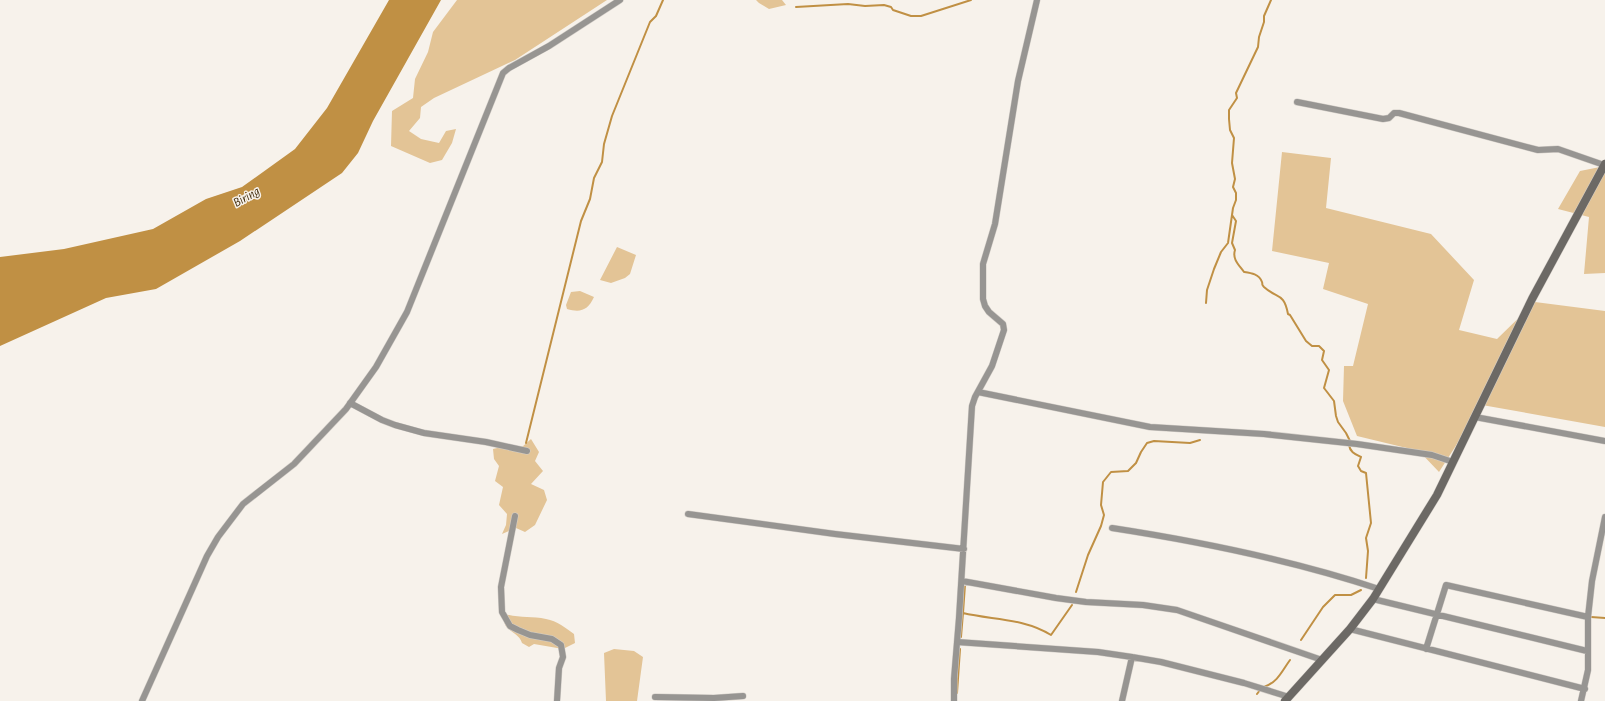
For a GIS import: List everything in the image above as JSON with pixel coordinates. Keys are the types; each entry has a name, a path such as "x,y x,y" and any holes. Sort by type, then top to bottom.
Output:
{"street":[{"path":"142,701 207,556 218,537 243,504 294,464 350,403 376,367 407,312 437,240 500,78 508,68 548,46 620,0"},
{"path":"954,701 954,679 962,581 972,406 992,366 1004,330 1003,324 989,312 985,306 983,299 983,264 995,224 1018,81 1037,0"},
{"path":"957,642 1098,652 1161,662 1244,683 1287,699 1350,629 1373,598 1437,495 1532,299 1605,164 1558,149 1538,150 1399,113 1394,113 1389,118 1383,119 1297,102"},
{"path":"978,392 1150,427 1264,434 1344,442 1432,455 1453,462"},
{"path":"350,403 382,420 424,433 486,442 527,451"},
{"path":"1476,417 1605,442"},
{"path":"688,514 835,534 964,549"},
{"path":"515,516 501,587 502,612 510,626 530,635 552,639 561,645 563,657 559,668 557,701"},
{"path":"1581,701 1588,670 1588,617 1592,581 1605,517"},
{"path":"1112,528 1158,535 1260,555 1345,577 1379,588"},
{"path":"962,581 1056,598 1086,602 1143,605 1177,610 1322,660"},
{"path":"1426,648 1446,584 1588,617"},
{"path":"1373,598 1587,651"},
{"path":"1350,629 1584,689"},
{"path":"1122,701 1132,657"},
{"path":"654,697 714,699 744,696"}],"shaded area":[{"path":"457,0 607,0 515,60 434,98 421,107 420,118 409,131 421,139 439,143 446,131 456,129 452,143 442,160 430,163 391,146 392,111 413,98 415,79 428,52 433,32"},
{"path":"756,0 782,0 786,5 769,9"},
{"path":"1282,152 1331,158 1326,208 1431,234 1474,280 1459,330 1497,339 1535,302 1605,311 1605,427 1482,405 1439,472 1419,451 1357,436 1343,401 1344,366 1353,366 1368,304 1323,289 1329,263 1272,251"},
{"path":"1605,166 1605,273 1584,274 1589,217 1558,209 1580,171"},
{"path":"617,247 636,255 630,274 625,278 611,283 600,280"},
{"path":"580,291 594,297 587,308 576,311 567,309 566,305 571,292"},
{"path":"531,439 539,452 535,461 543,471 531,484 544,490 547,500 535,525 525,532 516,528 502,534 506,525 507,514 499,505 503,487 495,481 499,466 494,459 493,449 510,445 522,447"},
{"path":"505,614 554,621 574,634 575,643 563,649 534,644 529,647 522,643 517,636 507,628 504,620"},
{"path":"614,649 634,651 643,657 637,701 606,701 604,653"}],"water":[{"name":"Biring","path":"389,0 441,0 373,121 358,153 342,173 240,241 156,289 106,298 0,346 0,257 64,249 153,229 206,199 242,187 295,149 327,108"}],"waterway":[{"path":"526,443 581,221 590,199 594,178 602,162 604,144 612,116 650,22 656,16 663,0"},
{"path":"796,7 848,4 865,6 884,5 891,7 893,10 911,16 921,16 971,0"},
{"path":"1206,303 1207,290 1214,269 1221,252 1228,243 1233,208 1236,200 1236,193 1233,187 1235,179 1232,163 1234,138 1230,130 1229,110 1237,98 1236,93 1258,47 1264,16 1271,0"},
{"path":"1232,215 1236,221 1232,243 1235,250 1234,256 1238,264 1244,272 1252,273 1259,277 1264,287 1282,299 1288,314 1306,341 1312,346 1319,346 1324,351 1322,360 1329,370 1324,388 1334,401 1338,422 1350,441"},
{"path":"1076,592 1088,555 1101,526 1104,515 1101,505 1103,482 1111,472 1128,471 1136,463 1147,443 1154,441 1190,443 1200,440"},
{"path":"1349,445 1352,451 1361,457 1358,466 1361,471 1366,473 1371,523 1366,538 1368,551 1366,578"},
{"path":"963,613 965,585"},
{"path":"1301,640 1323,607 1335,595 1351,595 1361,590"},
{"path":"961,637 963,613 1019,622 1041,629 1051,635 1072,605"},
{"path":"1591,617 1605,618"},
{"path":"957,693 960,649"},
{"path":"1264,687 1276,679 1290,660"},
{"path":"1257,694 1260,690"}]}
